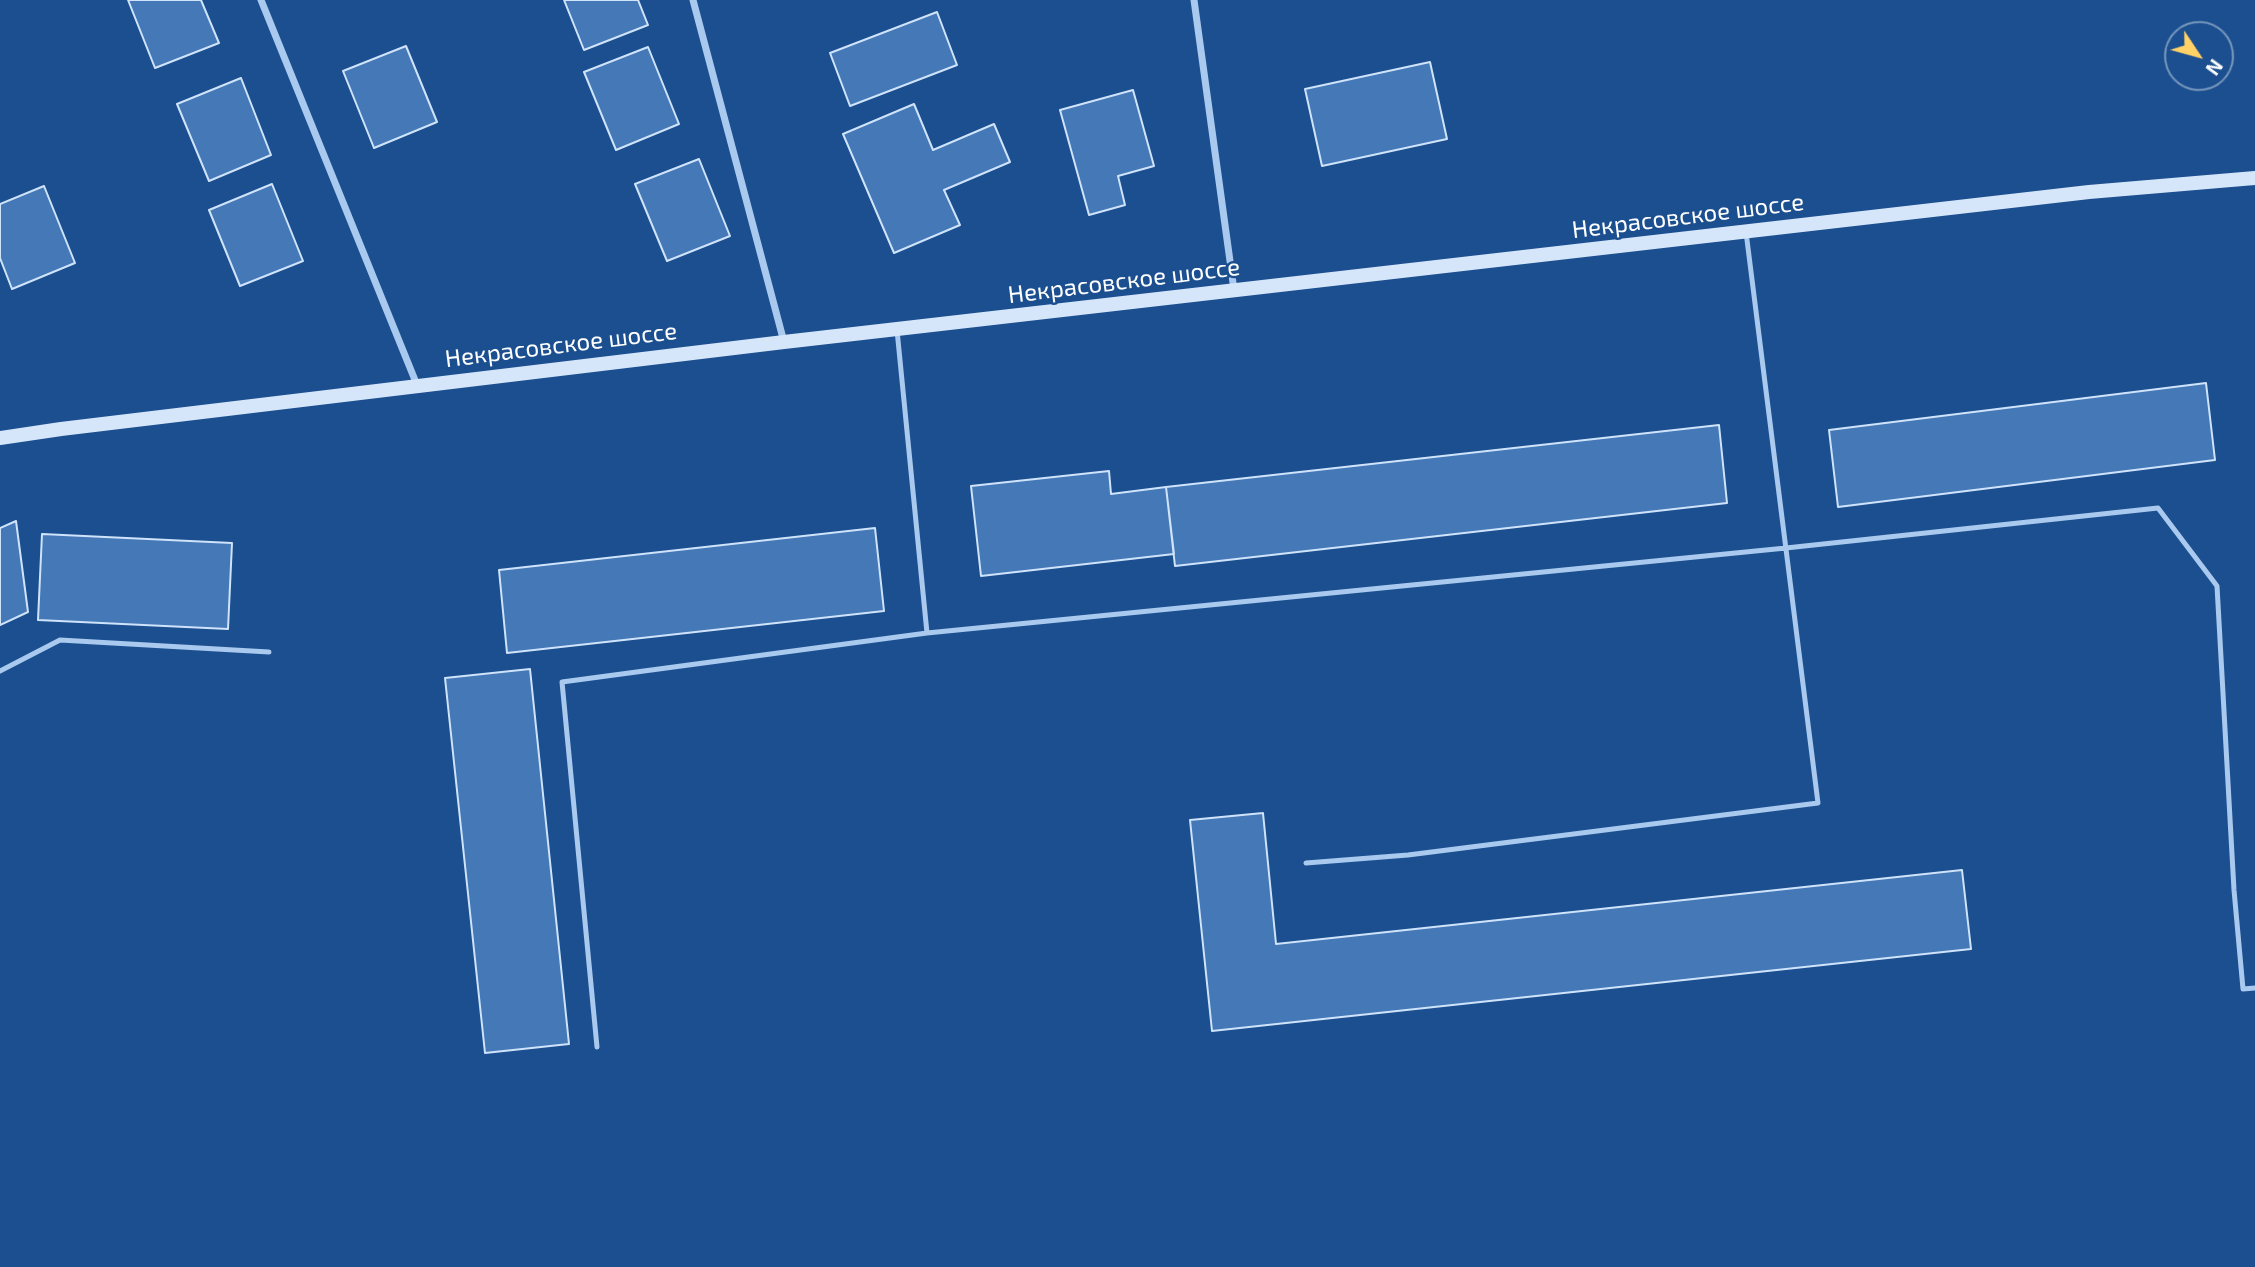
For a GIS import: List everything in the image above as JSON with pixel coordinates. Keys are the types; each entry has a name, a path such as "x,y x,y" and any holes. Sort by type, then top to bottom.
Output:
{"main road":[{"name":"Некрасовское шоссе","path":"0,438 417,385 1187,298 1234,290 2089,192 2255,178"}],"street":[{"path":"261,0 417,385"},
{"path":"694,0 784,342"},
{"path":"1194,0 1234,290"}],"lane":[{"path":"1306,863 1408,855 1818,803 1746,232"},
{"path":"897,330 927,634"},
{"path":"597,1047 562,682 927,634 2158,508 2217,586 2243,989 2255,988"},
{"path":"0,671 60,640 269,652"}],"building":[{"path":"128,0 201,0 219,43 155,68"},
{"path":"564,0 638,0 648,25 584,50"},
{"path":"937,12 957,65 850,106 830,53"},
{"path":"406,46 437,122 374,148 343,71"},
{"path":"648,47 679,124 616,150 584,72"},
{"path":"1430,62 1447,139 1322,166 1305,89"},
{"path":"241,78 271,155 209,181 177,104"},
{"path":"1133,90 1154,166 1118,176 1125,205 1089,215 1060,110"},
{"path":"914,104 933,150 994,124 1010,162 944,190 960,225 894,253 843,134"},
{"path":"699,159 730,236 667,261 635,184"},
{"path":"272,184 303,261 240,286 209,210"},
{"path":"44,186 75,263 12,289 0,258 0,204"},
{"path":"2206,383 2215,460 1838,507 1829,430"},
{"path":"1719,425 1727,503 1175,566 1166,487"},
{"path":"1109,471 1111,494 1166,487 1174,554 981,576 971,486"},
{"path":"16,521 28,612 0,625 0,528"},
{"path":"875,528 884,611 507,653 499,570"},
{"path":"42,534 232,543 228,629 38,620"},
{"path":"530,669 569,1044 485,1053 445,678"},
{"path":"1263,813 1276,944 1962,870 1971,949 1212,1031 1190,820"}]}
